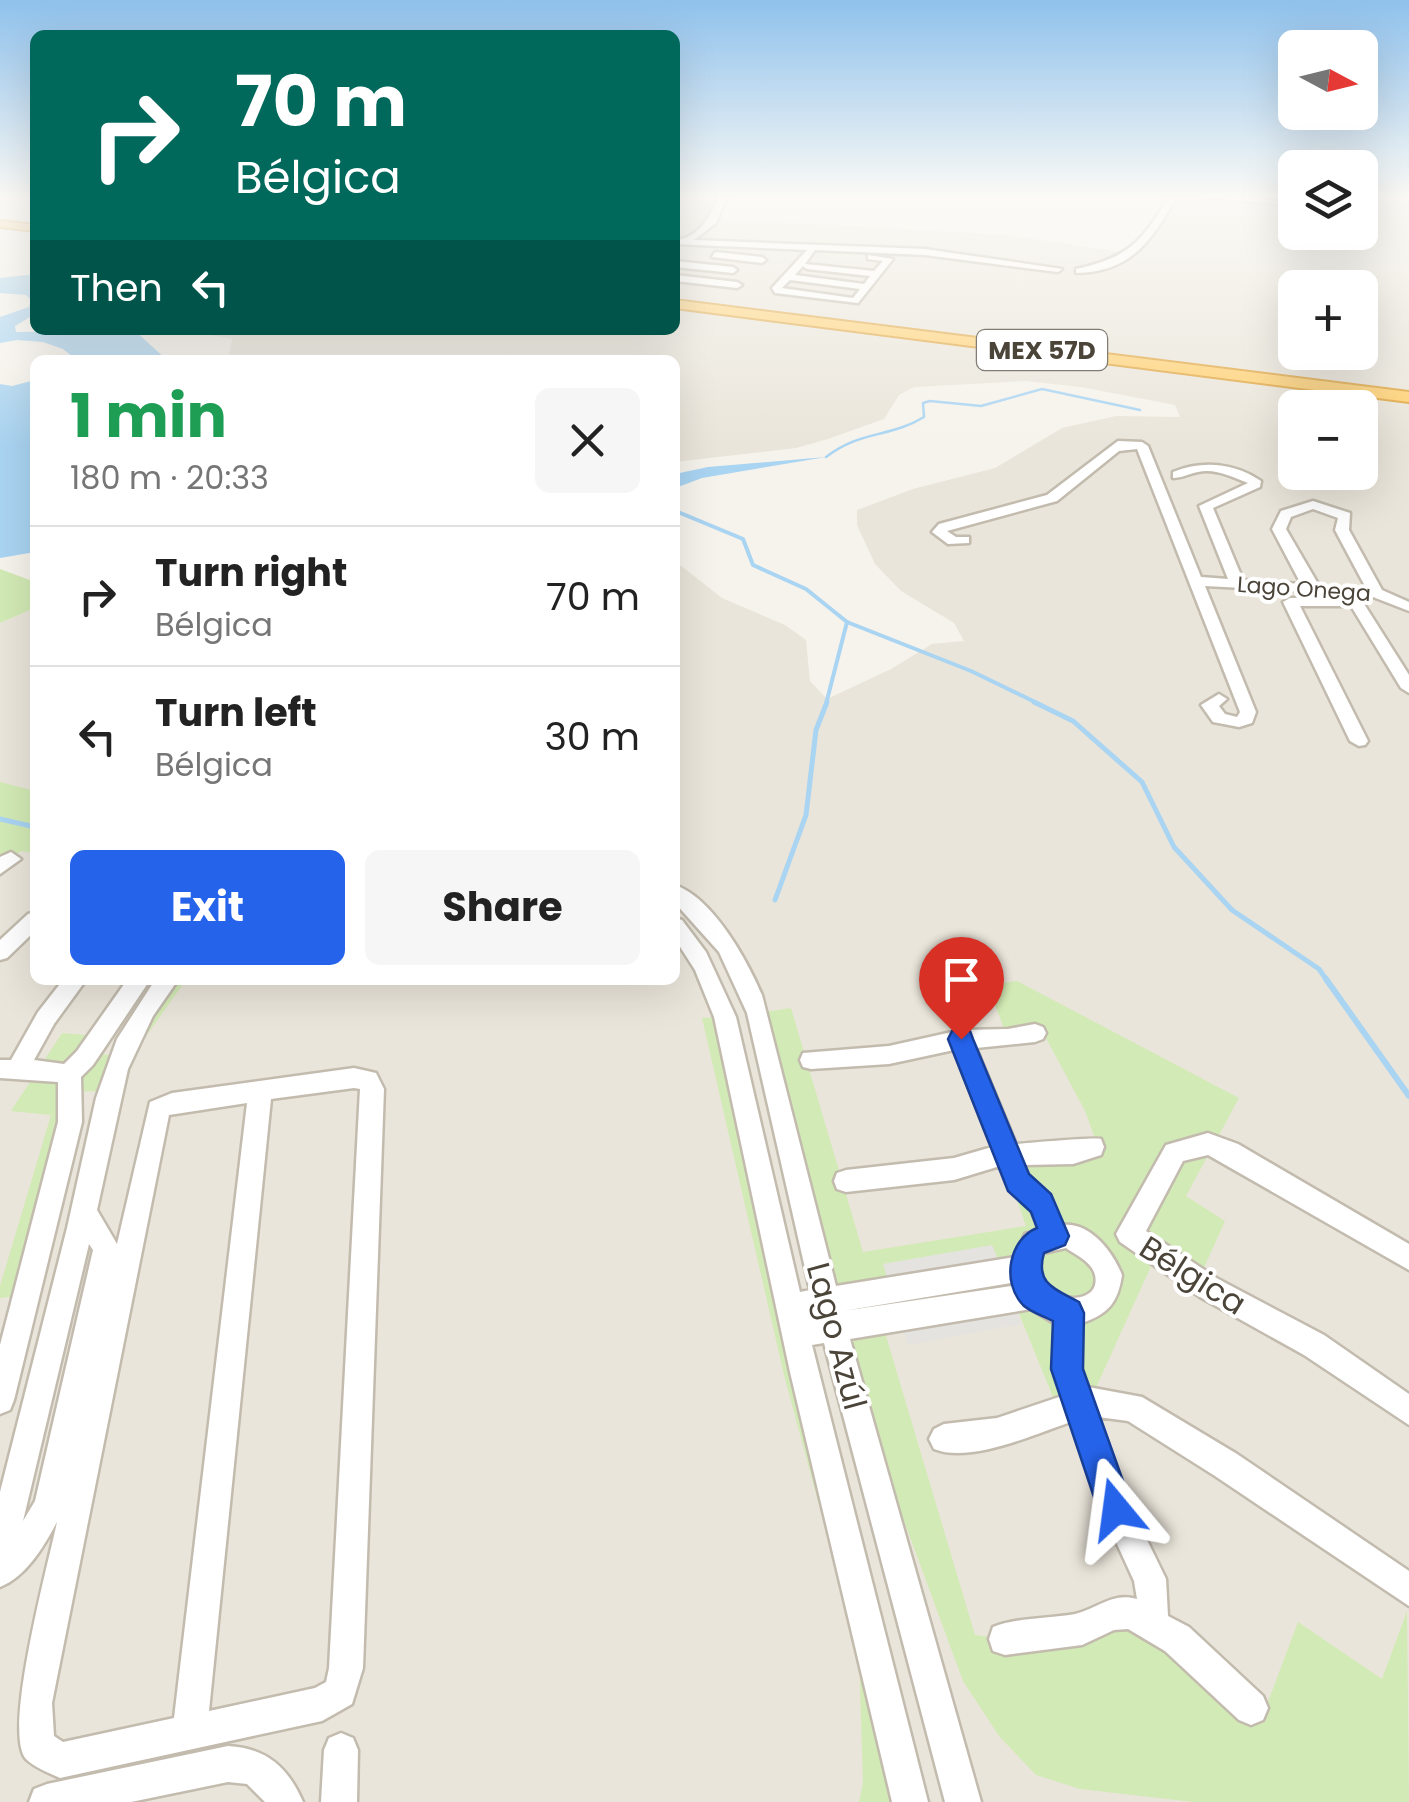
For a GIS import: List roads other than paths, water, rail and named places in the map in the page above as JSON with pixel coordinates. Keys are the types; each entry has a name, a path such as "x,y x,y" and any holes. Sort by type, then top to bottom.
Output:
{"highway":[{"name":"MEX 57D","path":"680,307 1409,399"}],"street":[{"path":"682,279 736,287 743,279"},
{"path":"786,279 774,292 852,304 872,279"},
{"path":"804,279 865,287"},
{"path":"964,540 953,542 939,532 944,527 1052,498 1115,448 1133,443 1147,451 1248,712 1246,719 1229,722 1211,712 1209,705 1219,698"},
{"path":"1178,475 1199,465 1213,465 1255,481 1256,484 1206,506 1237,584"},
{"path":"1311,589 1279,528 1286,514 1313,506 1345,516 1342,530 1376,593"},
{"name":"Lago Onega","path":"1196,581 1311,589 1352,597 1376,593 1409,607"},
{"path":"1359,741 1290,602 1352,597 1409,688"},
{"name":"Lago Azúl","path":"680,896 728,945 746,975 758,1013 829,1314 963,1802"},
{"path":"0,952 30,924"},
{"name":"Lago Azúl","path":"680,931 715,982 910,1802"},
{"path":"71,985 13,1071 34,1076 69,1074 105,1054 118,1059"},
{"path":"0,1400 70,1122 69,1074 135,985"},
{"path":"0,1552 84,1212 108,1086 139,1020 164,985"},
{"path":"812,1060 889,1055 961,1039 1008,1038 1035,1032"},
{"path":"961,1039 1018,1182 1041,1203 1054,1236 1034,1243 1024,1268 1034,1295"},
{"path":"69,1074 85,1094 108,1086"},
{"path":"0,1571 30,1538 48,1506 91,1371 158,1110 172,1103 260,1090 354,1078 368,1080 372,1089 346,1668 340,1692 322,1704 60,1760 37,1746 36,1703 91,1371 106,1249 84,1212"},
{"path":"188,1734 260,1090"},
{"name":"Bélgica","path":"1409,1258 1229,1152 1208,1144 1175,1153 1148,1208 1128,1234 1209,1288 1314,1345 1409,1411"},
{"path":"846,1181 954,1169 1008,1154 1072,1154 1092,1147"},
{"path":"1094,1249 1128,1234"},
{"name":"Bélgica","path":"1054,1236 1069,1236 1094,1249 1106,1268 1109,1288 1101,1304 1084,1312 1068,1313"},
{"path":"793,1320 1024,1268"},
{"path":"829,1314 1034,1295 1068,1313 1067,1369 1122,1524 1150,1579 1154,1596 1151,1621"},
{"path":"944,1440 997,1432 1090,1401 1132,1407 1226,1465 1409,1590"},
{"path":"1005,1640 1082,1629 1111,1614 1131,1614 1151,1621 1202,1659 1251,1708"},
{"path":"339,1802 341,1750"},
{"path":"62,1800 228,1764 250,1764 268,1774 285,1802"}],"water":[{"path":"0,279 30,279 30,299 26,295 0,293"},
{"path":"30,304 30,317 15,326 16,332 140,335 162,355 71,355 43,342 0,343 0,317"},
{"path":"30,381 30,553 0,558 0,384 12,386"},
{"path":"826,457 702,478 680,486 680,473"}],"waterway":[{"path":"826,457 851,442 911,424 924,417 923,403 930,401 981,406 1042,389 1140,410"},
{"path":"680,513 743,539 753,565 806,589 847,622"},
{"path":"826,704 847,622"},
{"path":"847,622 971,671 1039,704"},
{"path":"775,900 806,815 816,730 827,702"},
{"path":"1034,702 1073,721 1142,782 1174,847 1232,910 1319,969 1328,982"},
{"path":"0,819 30,826"},
{"path":"1326,979 1409,1096"}]}
